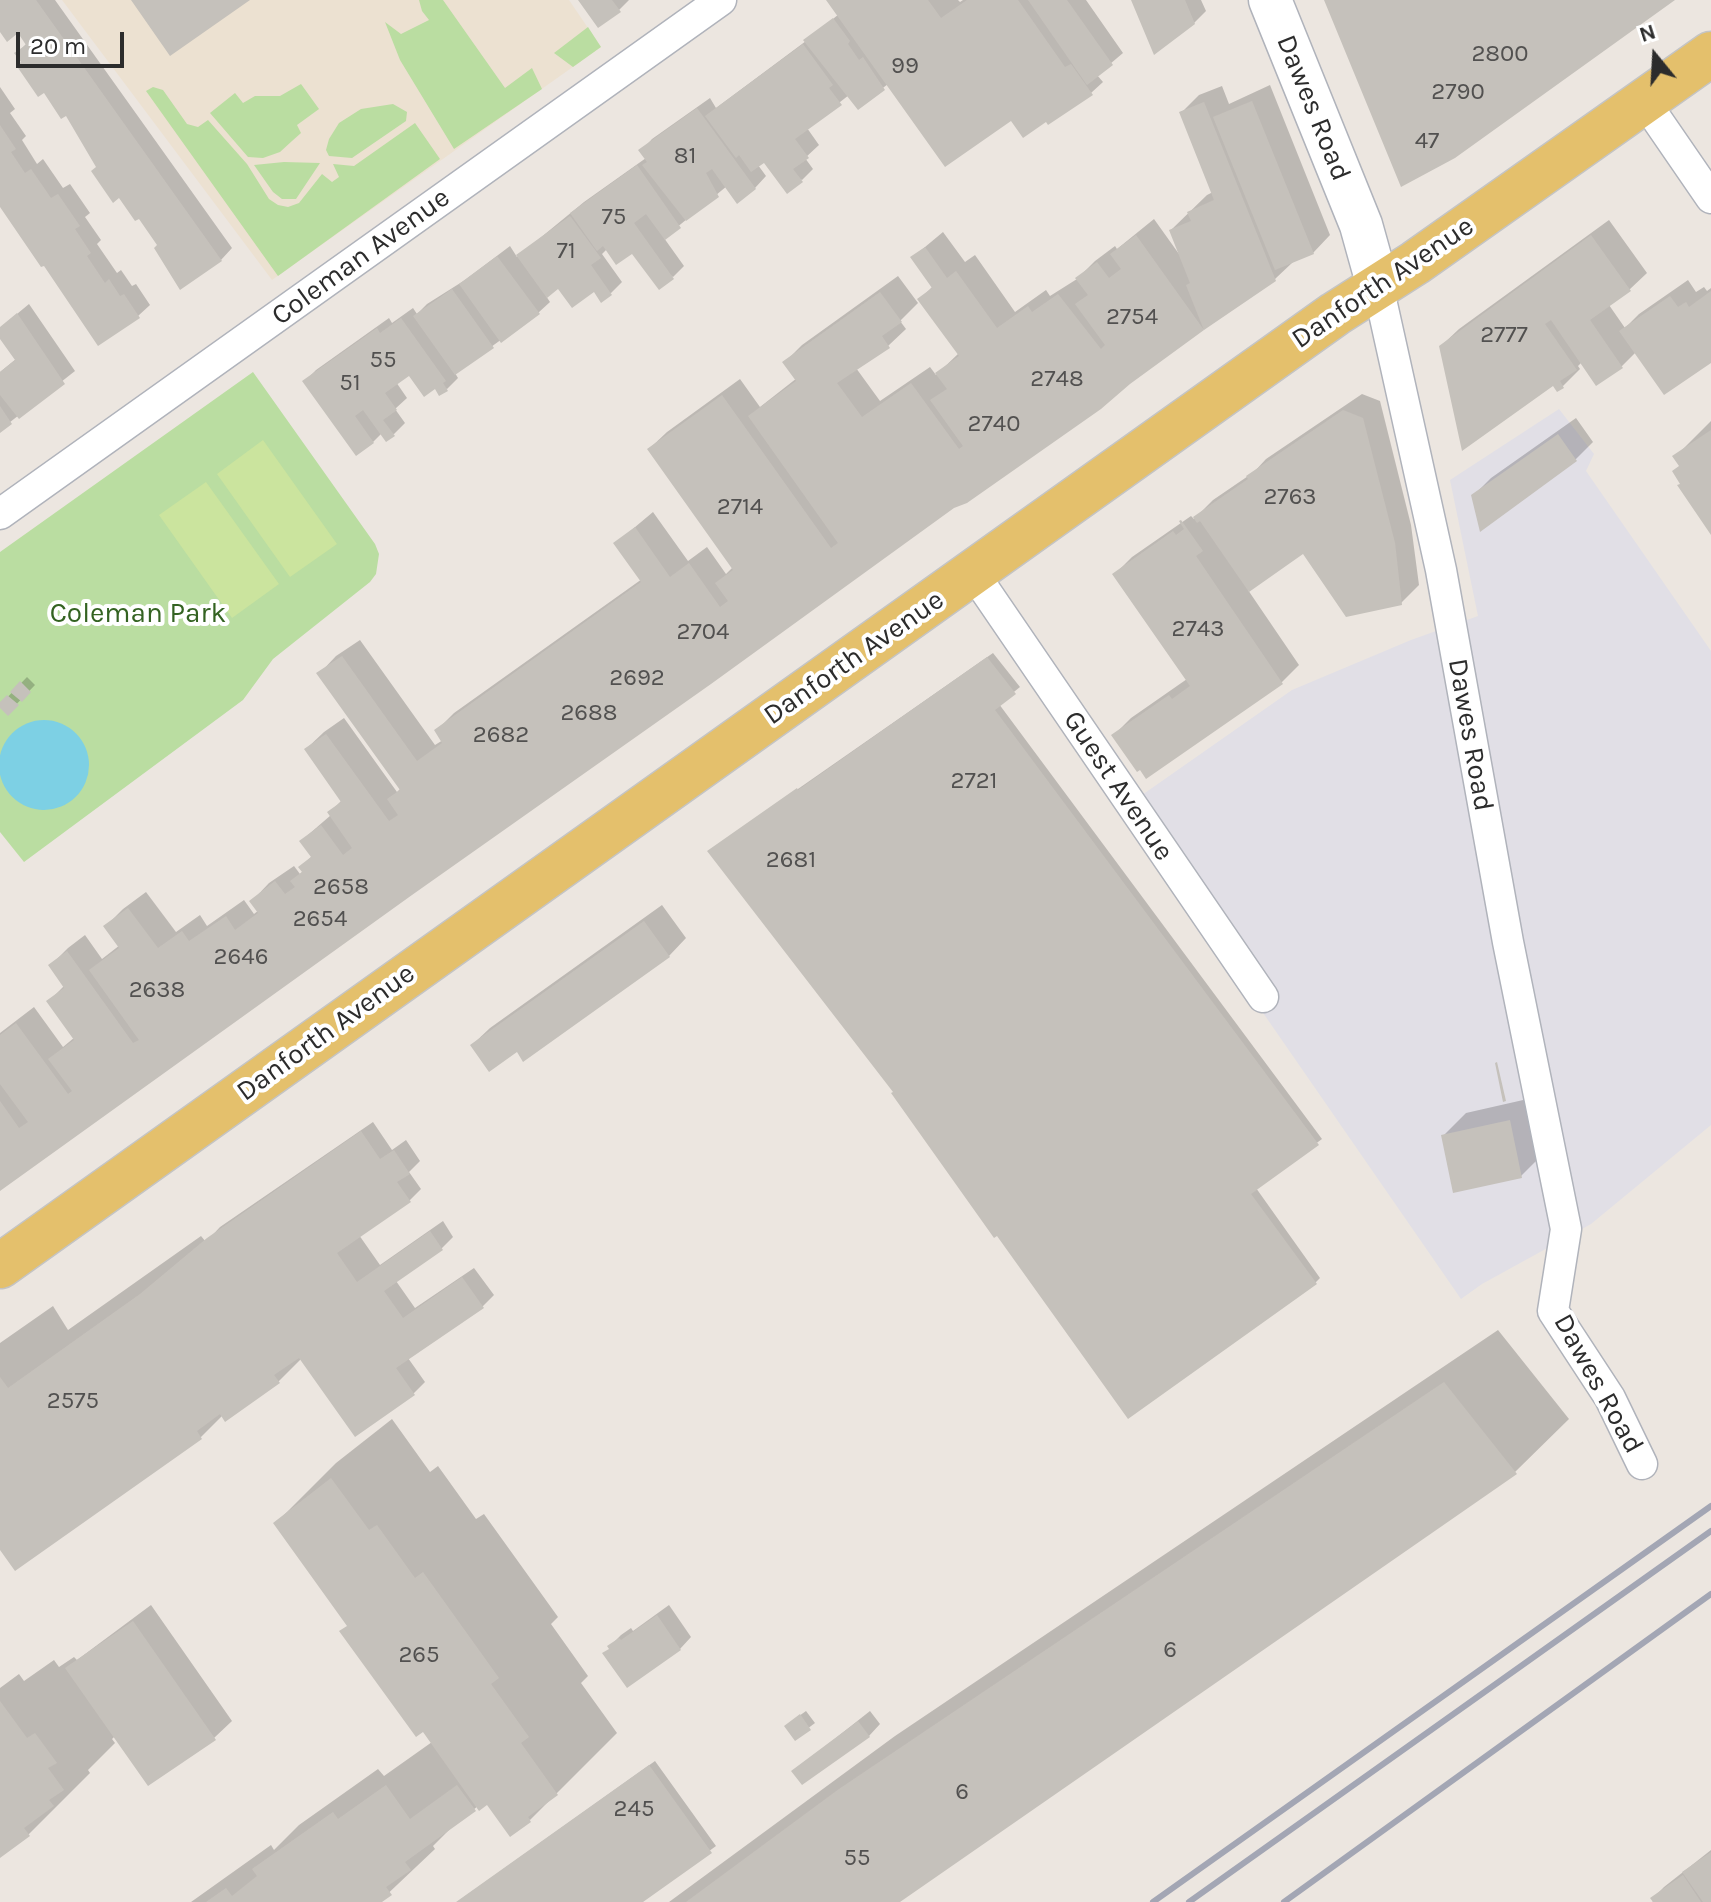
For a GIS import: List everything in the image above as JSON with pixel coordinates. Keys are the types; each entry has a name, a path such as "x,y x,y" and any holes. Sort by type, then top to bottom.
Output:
{"main road":[{"name":"Danforth Avenue","path":"0,1266 418,966 1711,54"}],"street":[{"name":"Coleman Avenue","path":"0,514 721,0"},
{"name":"Dawes Road","path":"1270,0 1361,225 1378,286 1441,570 1508,942 1566,1229 1553,1311 1610,1398 1642,1464"},
{"path":"1645,102 1711,198"},
{"name":"Guest Avenue","path":"974,574 1263,997"}],"shaded area":[{"path":"62,0 569,0 601,47 272,280"},
{"path":"1559,409 1594,454 1586,471 1711,651 1711,1125 1591,1224 1482,1284 1461,1299 1122,809 1292,690 1411,640 1478,616 1450,480"}],"green space":[{"path":"419,0 443,0 505,88 532,68 542,89 454,149 400,60 385,22 401,34 429,20"},
{"path":"588,27 601,47 573,67 554,53"},
{"path":"301,84 319,109 297,125 301,133 280,152 263,158 248,157 210,113 235,93 243,103 255,96 280,96"},
{"path":"153,87 163,90 187,124 198,127 208,120 247,164 269,199 278,205 288,207 299,203 322,174 332,182 339,177 333,164 354,166 415,123 440,159 278,276 146,91"},
{"path":"393,104 407,112 406,121 352,158 329,156 326,150 329,139 339,123 361,109"},
{"path":"320,163 296,199 282,199 273,192 254,165"},
{"name":"Coleman Park","path":"253,372 375,544 379,554 376,574 273,659 243,700 24,862 0,832 0,552"},
{"name":"Coleman Park","path":"263,440 337,544 290,577 217,474"},
{"name":"Coleman Park","path":"206,482 279,584 232,618 159,515"}],"water":[{"path":"44,720 61,723 76,733 86,748 89,765 86,782 76,797 61,807 44,810 27,807 12,797 2,782 -1,765 2,748 12,733 27,723"}],"building":[{"path":"0,0 36,0 222,261 180,290 154,248 157,245 139,219 135,221 119,198 113,203 91,171 96,167 66,116 61,119 44,93 38,97 16,65 21,62 14,53 26,45 18,33 7,42 0,32"},
{"path":"131,0 250,0 170,56"},
{"path":"578,0 612,0 621,12 598,28"},
{"path":"826,0 928,0 941,18 967,0 1018,0 1065,67 1071,64 1093,95 1023,138 1011,121 945,167"},
{"path":"1028,0 1067,0 1113,65 1087,85"},
{"path":"1131,0 1185,0 1195,24 1154,55"},
{"path":"1324,0 1675,0 1455,158 1401,187"},
{"path":"833,18 859,60 863,57 885,90 858,110 803,40"},
{"path":"803,44 833,85 829,88 842,105 795,139 809,158 793,169 803,182 787,194 764,163 751,172 739,155 736,158 705,116"},
{"path":"1252,101 1314,254 1275,270 1213,117"},
{"path":"1204,102 1276,281 1204,330 1169,230 1191,221 1187,212 1214,200 1179,112"},
{"path":"697,108 756,189 737,204 712,169 706,173 719,197 686,221 642,165 647,162 638,150"},
{"path":"0,125 16,149 11,152 25,173 31,169 51,198 58,194 80,226 75,229 91,253 87,256 105,283 109,279 120,296 124,294 140,318 98,346 0,207"},
{"path":"637,165 681,228 665,240 646,214 634,223 674,279 659,290 632,254 616,265 603,246 597,251 570,213"},
{"path":"570,216 601,258 591,265 612,295 601,303 594,292 572,308 558,289 547,298 516,255"},
{"path":"1136,235 1204,330 1101,409 967,503 954,508 0,1191 0,1101 19,1128 28,1122 0,1084 0,1035 16,1023 68,1094 72,1091 48,1059 74,1040 46,1001 64,988 48,965 67,951 133,1043 139,1040 89,970 119,948 103,926 128,908 158,948 182,931 189,941 226,916 235,930 258,913 249,901 275,881 285,894 295,887 290,881 302,872 298,867 311,857 299,841 321,825 343,855 352,848 327,812 341,802 304,749 326,734 389,821 398,815 387,799 400,790 316,673 342,656 417,761 442,743 434,730 641,582 613,543 635,527 670,577 689,563 720,607 728,601 715,583 733,570 647,449 722,395 831,548 838,543 748,416 796,381 782,362 880,292 902,322 882,336 890,348 837,383 862,417 911,383 959,449 963,446 930,400 947,389 935,373 959,356 917,299 932,288 910,257 925,247 947,278 956,271 997,328 1028,306 1032,312 1058,294 1101,349 1105,345 1075,304 1088,295 1075,278 1097,262 1109,278 1121,269 1110,254"},
{"path":"1591,235 1631,291 1590,320 1623,368 1596,386 1551,320 1545,324 1577,370 1560,381 1564,388 1557,392 1553,386 1462,451 1439,346"},
{"path":"497,256 540,314 501,343 459,284"},
{"path":"452,289 494,348 455,375 413,316"},
{"path":"1711,291 1711,363 1664,395 1619,331 1670,296 1678,307 1686,302 1689,307"},
{"path":"17,313 65,384 19,419 0,395 0,372 15,360 0,339 0,327"},
{"path":"401,318 446,381 443,383 448,391 439,396 435,389 424,397 409,376 385,393 397,410 383,420 395,436 386,442 363,410 355,416 374,443 356,456 302,381 377,328 380,333"},
{"path":"0,406 12,424 0,433"},
{"path":"1343,410 1363,418 1395,543 1402,605 1346,617 1303,554 1249,592 1200,521 1197,523 1193,517 1248,479 1246,476"},
{"path":"1711,430 1711,535 1677,485 1680,484 1672,471 1679,466 1672,456"},
{"path":"1558,434 1577,461 1480,532 1471,495"},
{"path":"1181,520 1203,551 1196,556 1283,684 1146,779 1140,770 1137,772 1111,735 1169,695 1172,699 1190,686 1112,574 1173,531 1176,535 1184,529"},
{"path":"987,657 1016,694 995,710 1319,1145 1251,1194 1317,1284 1128,1419 997,1236 994,1238 893,1092 707,851"},
{"path":"20,681 31,692 22,702 10,692"},
{"path":"7,695 19,705 8,716 0,708 0,702"},
{"path":"644,921 670,957 523,1062 517,1052 489,1072 470,1045"},
{"path":"1495,1063 1506,1101 1503,1102"},
{"path":"1510,1120 1522,1178 1453,1193 1441,1135"},
{"path":"361,1131 380,1159 394,1150 410,1174 397,1182 411,1202 337,1253 357,1282 430,1231 443,1250 384,1291 403,1318 462,1277 484,1308 396,1368 415,1395 355,1437 299,1358 274,1375 280,1383 225,1422 220,1414 197,1431 202,1439 15,1571 0,1550 0,1377 8,1388 140,1294 207,1238"},
{"path":"1444,1382 1517,1474 900,1902 686,1902 839,1789"},
{"path":"331,1478 369,1530 377,1525 415,1578 423,1572 499,1678 491,1684 529,1737 521,1743 558,1795 528,1817 531,1822 510,1837 487,1805 479,1811 423,1732 416,1737 339,1631 347,1626 273,1523"},
{"path":"657,1615 681,1650 627,1688 602,1653 609,1649 607,1646"},
{"path":"133,1621 216,1740 148,1786 65,1668"},
{"path":"0,1701 27,1738 35,1733 57,1763 48,1768 64,1790 49,1800 54,1806 24,1828 30,1836 0,1858"},
{"path":"800,1714 811,1730 795,1741 784,1726"},
{"path":"858,1721 870,1737 802,1785 791,1771"},
{"path":"649,1765 712,1853 643,1902 456,1902"},
{"path":"386,1785 410,1819 457,1785 476,1811 405,1862 411,1870 386,1887 392,1895 382,1902 206,1902 226,1888 232,1896 257,1876 252,1869 333,1812 338,1819"},
{"path":"1711,1852 1711,1902 1703,1902 1682,1872"},
{"path":"1683,1875 1701,1902 1653,1902 1650,1898"}],"railway":[{"path":"1153,1902 1711,1506"},
{"path":"1189,1902 1711,1531"},
{"path":"1284,1902 1711,1594"}]}
